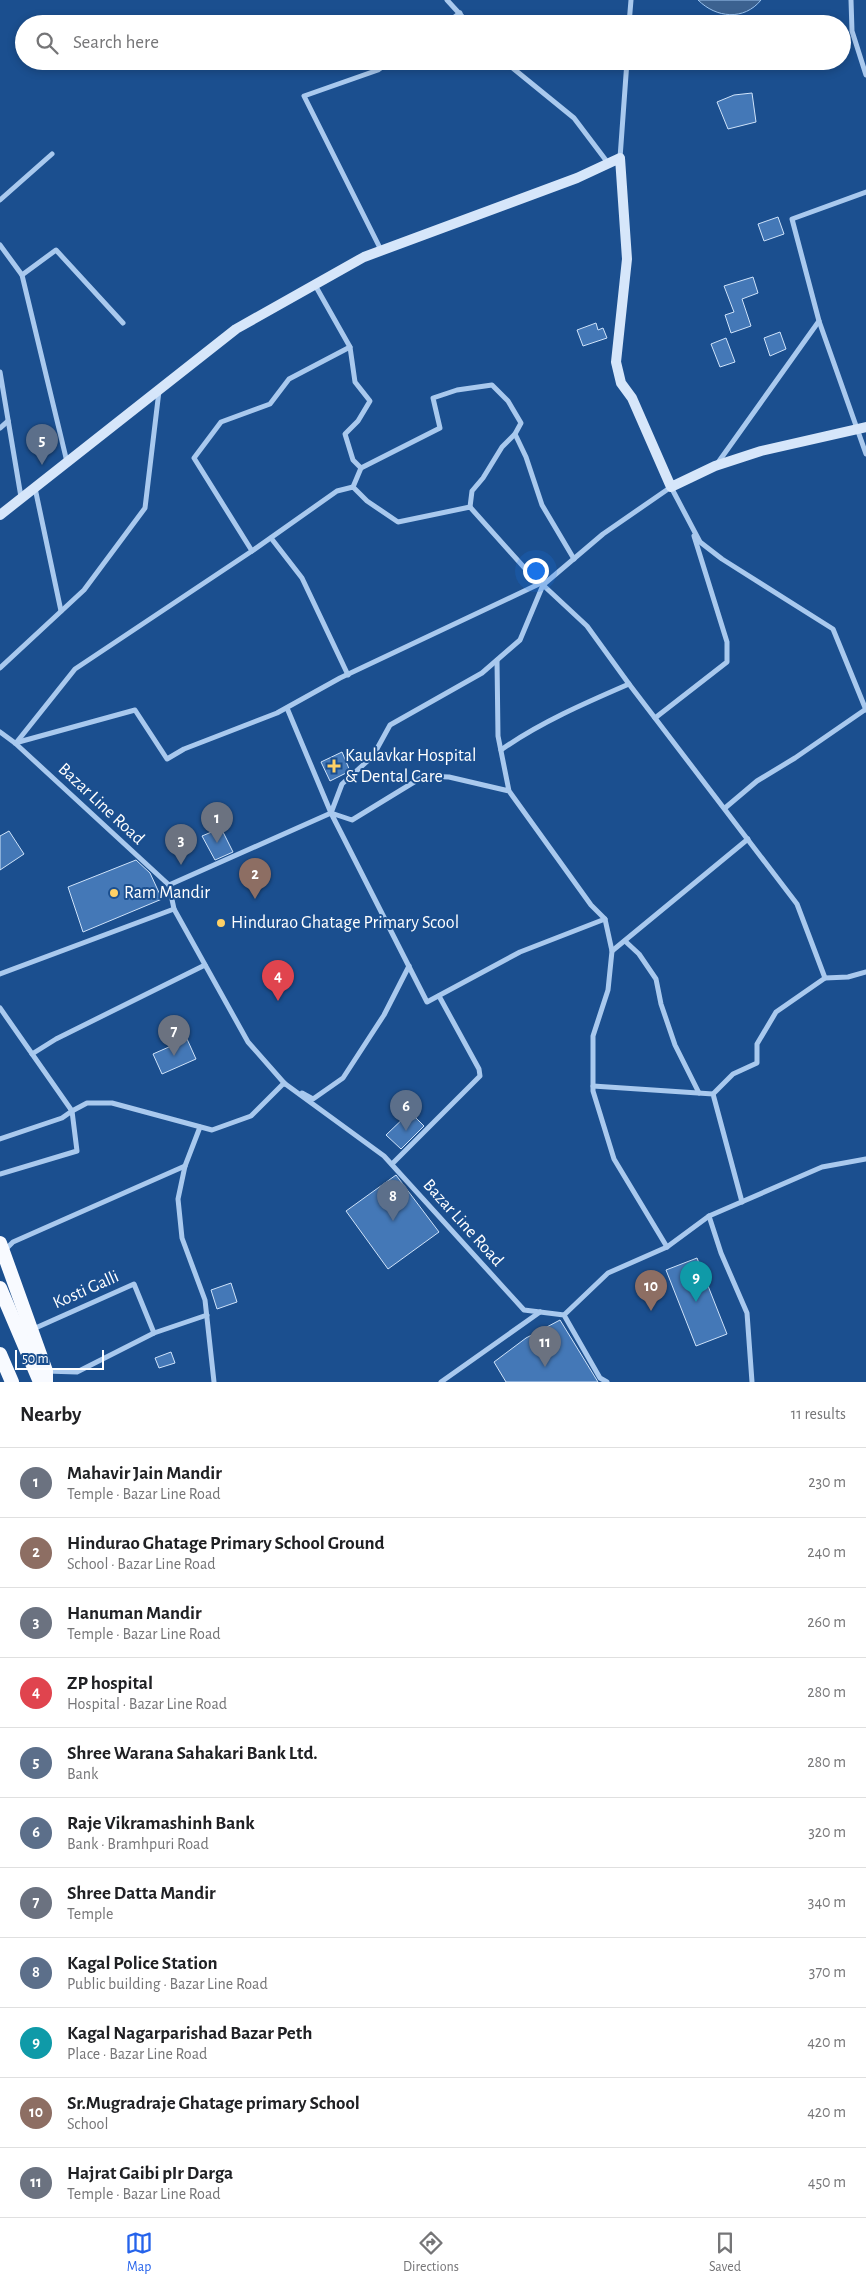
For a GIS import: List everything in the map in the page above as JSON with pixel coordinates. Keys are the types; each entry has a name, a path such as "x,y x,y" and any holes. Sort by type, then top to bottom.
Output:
{"highway":[{"path":"2,1247 31,1330 44,1378"},
{"path":"0,1288 44,1378"},
{"path":"0,1354 12,1382"}],"main road":[{"path":"0,515 236,329 381,250 484,214 576,178 620,158 627,259 616,362 621,383 632,398 671,487 715,466 762,451 862,429"}],"street":[{"path":"447,0 460,13 457,15"},
{"path":"630,15 631,0"},
{"path":"851,0 852,31 866,75"},
{"path":"378,70 304,96 381,250"},
{"path":"515,70 574,118 609,164"},
{"path":"620,158 626,70"},
{"path":"0,200 52,154"},
{"path":"866,192 792,219 819,321 862,429 866,454"},
{"path":"0,245 22,275 67,462"},
{"path":"22,275 56,250 123,323"},
{"path":"314,285 350,347 355,382 370,401 358,421 344,434 354,460 361,468"},
{"path":"715,466 819,321"},
{"path":"252,551 194,458 221,422 270,404 289,379 350,347"},
{"path":"0,372 21,499"},
{"path":"15,743 135,710 167,759 184,749 287,708 348,675 538,584 470,506 472,491 483,478 502,447 515,434 520,423 508,401 492,385 456,390 433,398 440,428 361,468 353,487"},
{"path":"0,668 84,590 145,508 160,389"},
{"path":"0,428 8,421"},
{"path":"515,434 526,457 542,505 574,559"},
{"path":"353,487 367,501 398,522 470,506"},
{"path":"15,743 75,669 252,551 337,491 353,487"},
{"path":"331,813 342,784 373,756 390,725 482,673 520,640 543,585 603,534 671,487 700,542 722,559 833,629 866,709 795,758 757,781 725,808"},
{"path":"35,488 61,611"},
{"path":"655,718 727,662 727,642 691,524"},
{"path":"271,538 302,578 348,675"},
{"path":"543,585 587,626 628,684 725,808 796,904 825,978"},
{"path":"497,660 498,736 509,791 591,905 605,919 612,951 608,990 592,1036 594,1086 614,1159 667,1247"},
{"path":"500,750 523,734 584,703 628,684"},
{"path":"287,708 331,813 428,1002 520,952 605,919"},
{"name":"Bazar Line Road","path":"0,732 15,743 169,885"},
{"path":"409,966 384,1015 343,1078 313,1099 284,1083 248,1042 174,908 169,885 331,813 352,820 424,776 449,777 509,791"},
{"path":"612,951 748,839"},
{"path":"0,974 174,908"},
{"path":"625,941 638,954 656,979 661,1004 675,1045 699,1093"},
{"path":"32,1054 56,1039 205,965"},
{"path":"714,1094 733,1074 757,1063 757,1044 776,1012 825,978 848,977 866,972"},
{"path":"392,1164 480,1076 479,1069 439,996"},
{"path":"0,1008 72,1112 77,1151 0,1174"},
{"path":"0,1140 62,1118 88,1103 112,1103 212,1130 251,1116 284,1083"},
{"name":"Bazar Line Road","path":"284,1083 384,1156 524,1310 540,1312"},
{"path":"594,1086 714,1094"},
{"path":"714,1094 742,1202"},
{"path":"200,1127 184,1166 178,1199 182,1238 205,1300 214,1382"},
{"path":"564,1315 608,1273 667,1247 709,1216 822,1167 866,1159"},
{"path":"2,1247 184,1166"},
{"path":"709,1216 721,1253 747,1313 752,1382"},
{"name":"Kosti Galli","path":"31,1330 134,1284 154,1334"},
{"path":"441,1382 540,1312 564,1315"},
{"path":"44,1378 77,1372 154,1334 207,1315"},
{"path":"564,1315 600,1378 607,1382"}],"water":[{"path":"698,0 761,0 747,11 730,15 713,11"}],"building":[{"path":"752,93 756,122 728,129 717,102 734,95"},
{"path":"778,217 784,234 764,241 758,224"},
{"path":"753,277 758,293 742,299 751,326 731,333 725,315 734,312 724,286"},
{"path":"596,323 598,330 603,328 607,338 583,346 577,330"},
{"path":"780,332 786,349 770,356 764,338"},
{"path":"726,338 735,362 720,367 711,344"},
{"path":"342,752 350,771 330,781 321,762"},
{"path":"221,828 233,852 215,860 202,836"},
{"path":"9,831 24,854 0,870 0,836"},
{"name":"Ram Mandir","path":"136,860 150,873 162,899 83,932 68,887"},
{"path":"187,1039 196,1059 162,1074 153,1054"},
{"path":"410,1112 424,1126 401,1149 386,1135"},
{"path":"396,1175 439,1232 388,1269 346,1211"},
{"path":"697,1258 727,1334 696,1346 666,1270"},
{"path":"231,1283 237,1302 217,1309 211,1290"},
{"path":"560,1320 598,1382 506,1382 494,1362 526,1338"},
{"path":"171,1352 175,1363 159,1368 155,1358"}],"place":[{"name":"Shree Warana Sahakari Bank Ltd.","path":"42,465"},
{"name":"Kaulavkar Hospital & Dental Care","path":"334,766"},
{"name":"Mahavir Jain Mandir","path":"217,843"},
{"name":"Hanuman Mandir","path":"181,865"},
{"name":"Ram Mandir","path":"114,893"},
{"name":"Hindurao Ghatage Primary School Ground","path":"255,899"},
{"name":"Hindurao Ghatage Primary Scool","path":"221,923"},
{"name":"ZP hospital","path":"278,1001"},
{"name":"Shree Datta Mandir","path":"174,1056"},
{"name":"Raje Vikramashinh Bank","path":"406,1131"},
{"name":"Kagal Police Station","path":"393,1221"},
{"name":"Kagal Nagarparishad Bazar Peth","path":"696,1302"},
{"name":"Sr.Mugradraje Ghatage primary School","path":"651,1311"},
{"name":"Hajrat Gaibi pIr Darga","path":"545,1367"}]}
